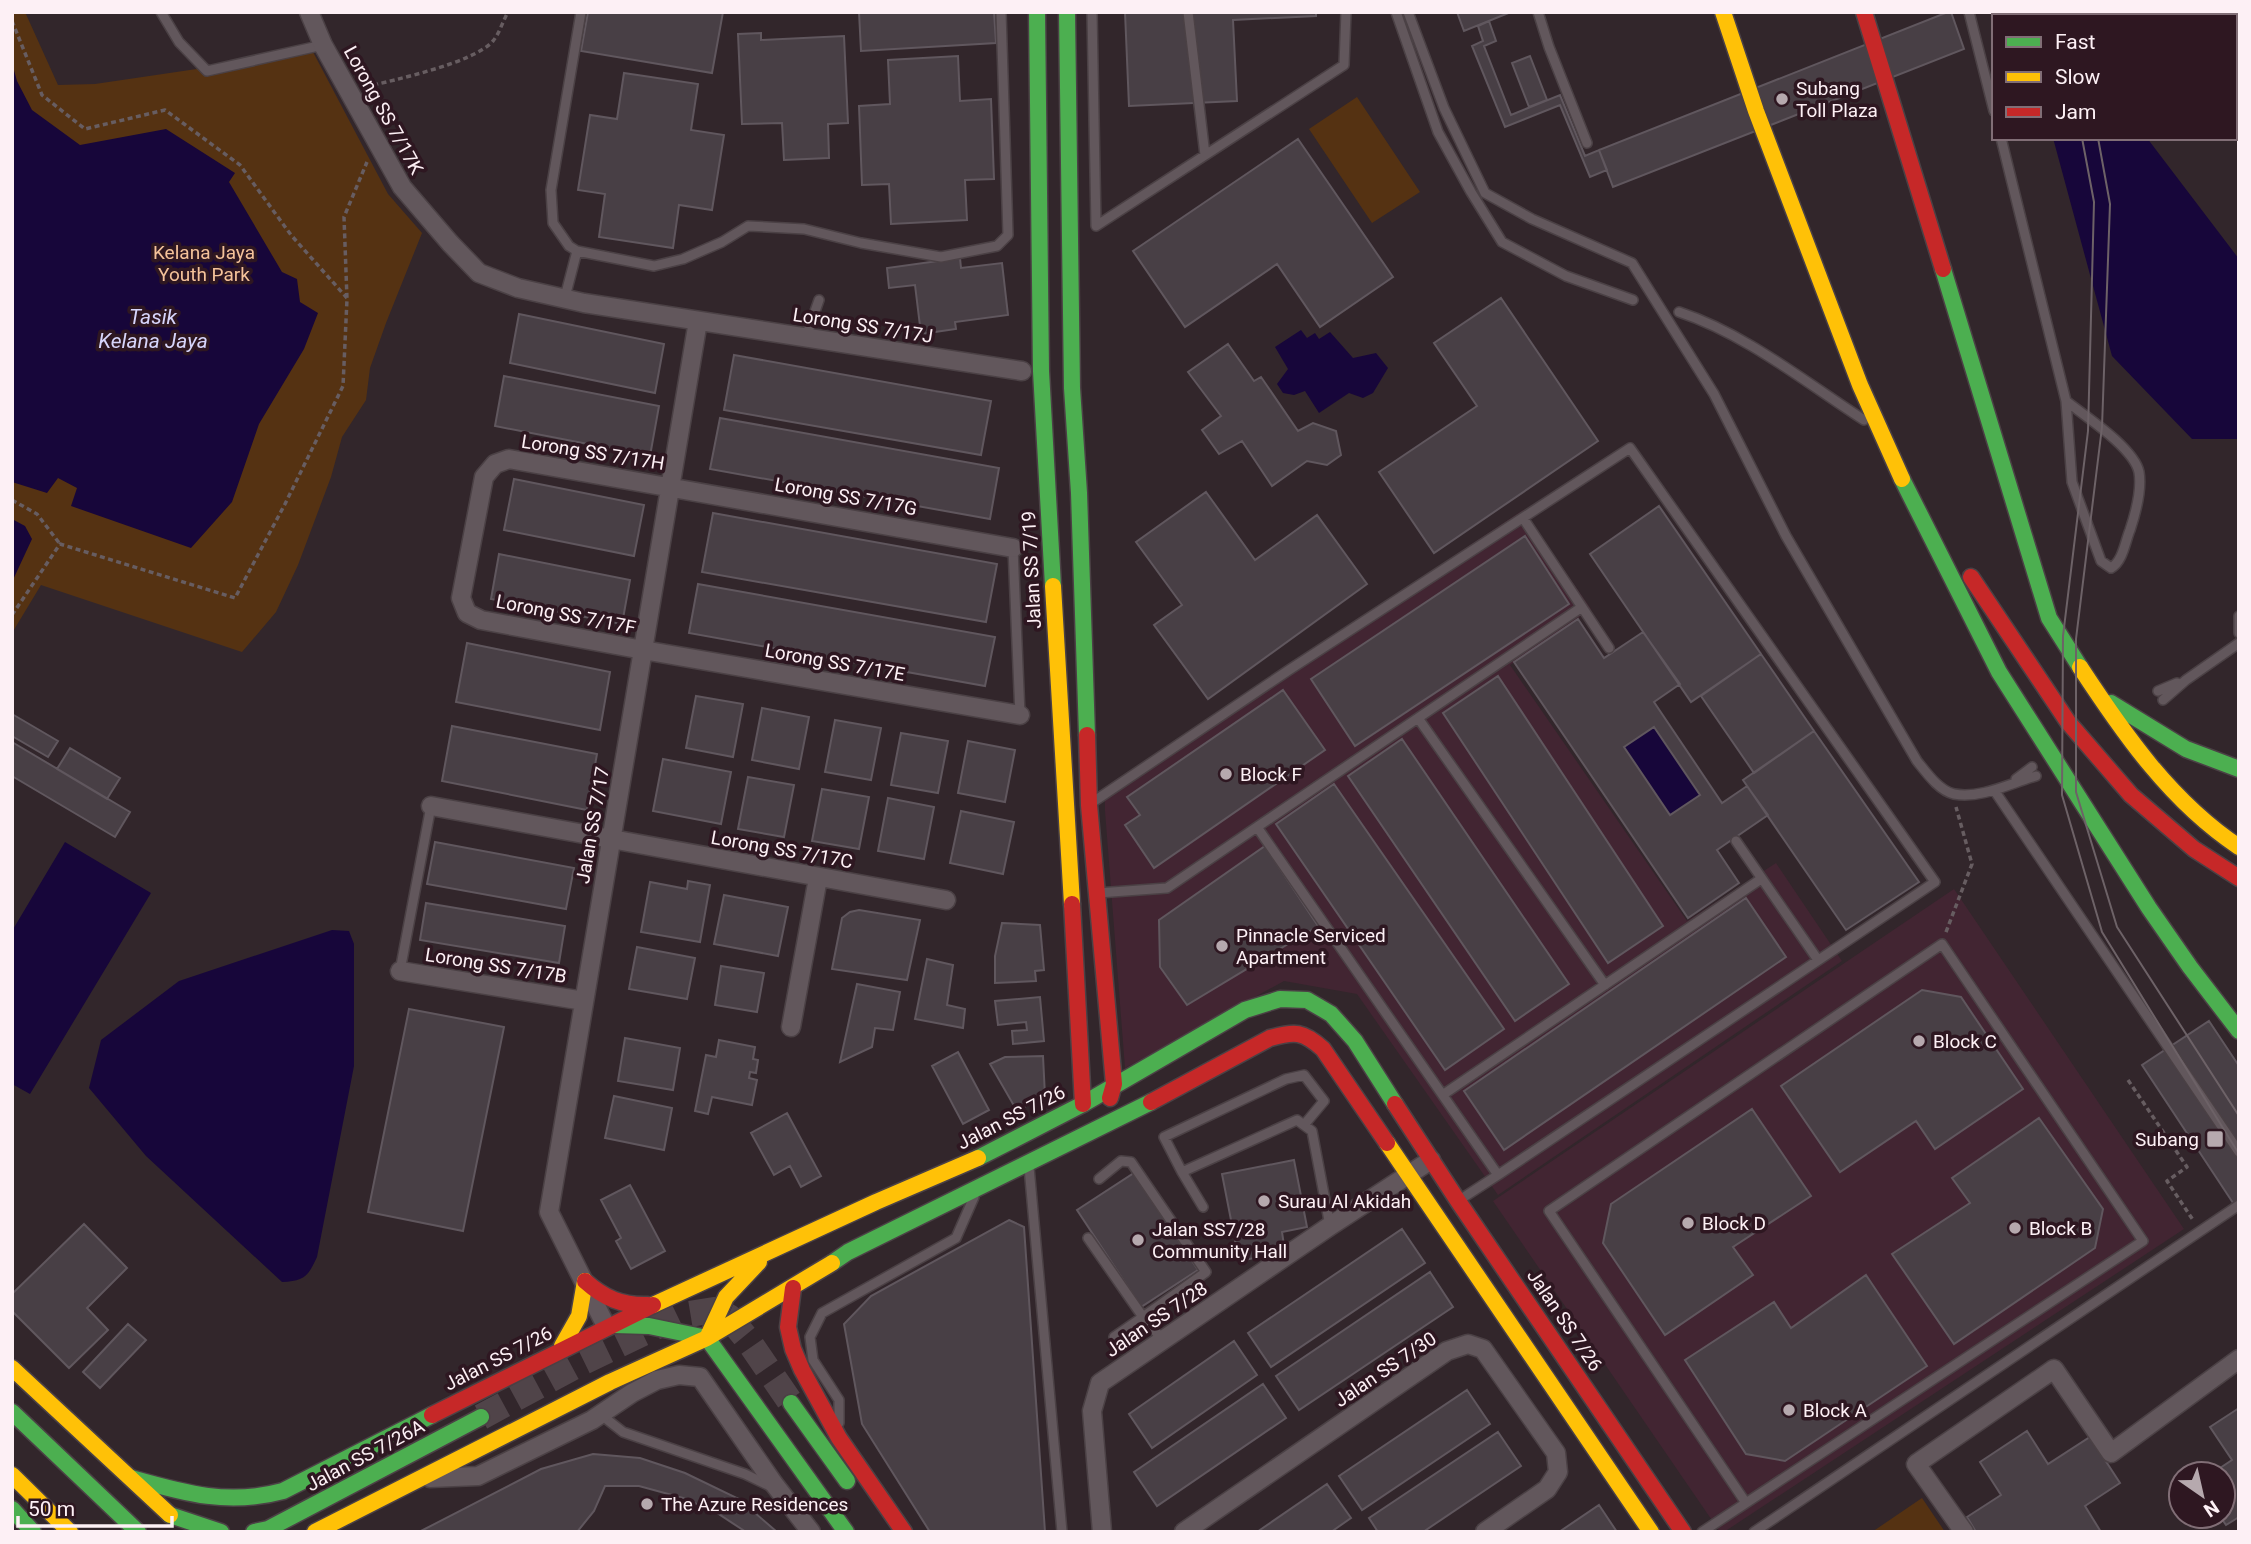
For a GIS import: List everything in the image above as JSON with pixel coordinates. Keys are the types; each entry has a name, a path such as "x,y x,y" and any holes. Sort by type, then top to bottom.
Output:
{"main road":[{"name":"Jalan SS 7/19","path":"1037,12 1041,372 1053,495 1066,809 1083,1104"},
{"path":"1067,12 1074,493 1089,805 1114,1084 1104,1110 1089,1132"},
{"path":"1723,12 1756,111 1860,385 1889,453 1999,672 2156,918 2239,1031"},
{"path":"1864,12 2049,618 2076,663 2158,776 2220,836 2239,847"},
{"path":"1889,453 2068,722 2131,795 2194,849 2239,878"},
{"path":"2100,697 2186,749 2239,769"},
{"name":"Jalan SS 7/26","path":"130,1477 184,1494 219,1500 267,1497 283,1491 606,1326 876,1202 988,1154 1083,1104 1245,1010 1271,999 1294,998 1318,1004 1338,1018 1355,1041 1458,1201 1684,1532"},
{"path":"316,1532 610,1382 707,1338 848,1252 1132,1112 1270,1038 1291,1032 1310,1037 1323,1049 1651,1532"},
{"path":"1083,1104 1104,1110 1132,1112"},
{"path":"707,1338 726,1297 769,1252"},
{"path":"585,1281 614,1303 653,1305"},
{"path":"558,1350 580,1318 585,1281"},
{"path":"793,1288 788,1327 793,1349 838,1438 904,1532"},
{"path":"606,1326 626,1324 660,1327 707,1338 846,1532"},
{"path":"12,1368 170,1515 221,1532"},
{"path":"790,1404 853,1489"},
{"path":"12,1412 138,1532"},
{"name":"Jalan SS 7/26A","path":"261,1531 481,1417"},
{"path":"12,1427 66,1487"},
{"path":"12,1475 70,1532"},
{"path":"12,1509 33,1532"}],"street":[{"name":"Lorong SS 7/17K","path":"309,12 323,45 402,187 479,273 518,288 584,303 698,321"},
{"name":"Lorong SS 7/17J","path":"698,321 1022,371"},
{"name":"Jalan SS 7/17","path":"606,1326 549,1212 698,321"},
{"name":"Lorong SS 7/17H","path":"481,620 467,613 461,598 484,477 495,464 509,459 670,486"},
{"name":"Lorong SS 7/17G","path":"670,486 1013,548"},
{"name":"Lorong SS 7/17F","path":"481,620 643,650"},
{"name":"Lorong SS 7/17E","path":"643,650 1020,715"},
{"name":"Lorong SS 7/17C","path":"431,806 946,900"},
{"path":"792,1027 818,878"},
{"name":"Lorong SS 7/17B","path":"400,971 584,1001"},
{"name":"Jalan SS 7/28","path":"1102,1532 1092,1411 1100,1382 1431,1160"},
{"name":"Jalan SS 7/30","path":"1184,1532 1447,1351 1468,1344 1483,1349 1556,1453 1558,1472 1547,1489 1485,1532"},
{"path":"1965,1532 1916,1464 2054,1369 2111,1453 2239,1359"},
{"path":"420,1479 478,1476 600,1415 632,1392 657,1380 679,1375 700,1377 811,1532"},
{"path":"780,1491 803,1474"},
{"path":"170,1515 182,1532"}],"lane":[{"path":"161,12 179,43 206,71 323,45"},
{"path":"581,12 551,190 553,223 569,246 577,251 654,266 702,251 748,226 804,229 861,243 941,257 997,246 1009,235 1001,12"},
{"path":"1092,12 1096,226 1343,65 1346,12"},
{"path":"1188,12 1205,155"},
{"path":"1396,12 1438,132 1502,242 1566,276 1633,300"},
{"path":"1408,12 1444,108 1485,193 1532,219 1632,263 1714,394 1786,536 1917,761 1933,781 1953,794 1979,793 1994,790 2034,771"},
{"path":"1538,12 1587,143"},
{"path":"1969,12 1992,103"},
{"path":"2001,140 2066,401 2072,482 2101,561 2111,568 2119,561 2135,515 2139,487 2138,469 2120,443 2066,401"},
{"path":"565,297 577,251"},
{"path":"806,337 819,300"},
{"path":"1679,312 1747,344 1880,431"},
{"path":"1066,809 1089,805 1289,670 1630,448 1935,882 1435,1216"},
{"path":"1523,518 1609,648"},
{"path":"1013,548 1020,715"},
{"path":"1096,893 1167,888 1582,607"},
{"path":"2239,616 2239,633"},
{"path":"2163,700 2186,680 2239,643"},
{"path":"2158,691 2186,680"},
{"path":"1418,718 1605,985"},
{"path":"1994,790 2239,1152"},
{"path":"400,971 431,806"},
{"path":"1257,827 1498,1175"},
{"path":"1736,841 1818,960"},
{"path":"1444,1094 1761,879"},
{"path":"1702,1532 1746,1503 2143,1241 1942,944 1549,1211 1746,1503"},
{"path":"1203,1207 1164,1137 1286,1079 1304,1074 1324,1101 1304,1125"},
{"path":"1182,1172 1297,1120 1312,1131 1329,1226"},
{"path":"1099,1178 1121,1161 1131,1162 1206,1272 1114,1336"},
{"path":"1029,1164 1062,1532"},
{"path":"838,1438 839,1400 813,1360 810,1336 822,1313 956,1238 977,1189"},
{"path":"1754,1532 2239,1205"},
{"path":"1088,1238 1143,1317 1162,1339"},
{"path":"600,1415 623,1432 745,1474 780,1491"}],"path":[{"path":"350,91 424,73 475,53 493,41 508,12"},
{"path":"12,21 41,96 85,129 165,110 240,165 291,235 347,299"},
{"path":"12,500 37,514 60,544 235,598 343,386 347,299 344,217 376,141"},
{"path":"12,615 60,544"},
{"path":"1942,944 1972,863 1953,794"},
{"path":"2127,1080 2187,1167"}],"shaded area":[{"path":"1523,510 1591,609 1510,665 1687,921 1776,863 1842,961 1498,1195 1357,994 1284,981 1125,1068 1105,787"},
{"path":"1954,889 2184,1229 1724,1532 1720,1532 1493,1201"}],"green space":[{"name":"Kelana Jaya Youth Park","path":"12,12 25,12 58,85 95,84 313,52 388,194 422,233 370,368 366,400 342,437 331,477 298,565 276,612 242,652 41,585 12,633"},
{"path":"1357,97 1420,192 1372,223 1309,129"},
{"path":"1922,1498 1945,1532 1872,1532"}],"water":[{"name":"Tasik Kelana Jaya","path":"12,63 17,81 32,110 80,145 166,129 235,173 229,182 282,272 297,279 300,302 318,313 304,349 259,424 232,502 191,548 71,506 77,488 58,478 47,493 12,482"},
{"path":"2054,140 2149,140 2239,259 2239,439 2192,439 2112,356"},
{"path":"1301,330 1307,338 1315,333 1319,339 1330,332 1353,358 1376,353 1388,368 1373,393 1363,398 1349,393 1319,413 1305,391 1294,395 1283,393 1277,384 1288,369 1275,347"},
{"path":"12,519 25,526 32,539 12,582"},
{"path":"1654,727 1700,795 1670,815 1624,747"},
{"path":"65,842 151,893 30,1094 12,1084 12,931"},
{"path":"332,930 349,931 354,944 354,1066 317,1257 304,1277 282,1282 146,1156 89,1088 101,1040 179,981"}],"building":[{"path":"588,12 723,12 712,73 581,51"},
{"path":"859,12 994,12 996,43 861,51"},
{"path":"1125,12 1316,12 1316,16 1233,20 1237,101 1129,106"},
{"path":"1457,12 1511,12 1464,31"},
{"name":"Subang Toll Plaza","path":"1951,12 1964,49 1613,187 1599,150"},
{"path":"1489,21 1496,41 1484,46 1511,115 1560,95 1585,156 1599,150 1607,170 1590,177 1560,105 1505,127 1472,46 1483,41 1478,26"},
{"path":"761,33 761,40 844,36 848,123 828,124 829,158 784,160 782,123 742,124 738,34"},
{"path":"958,56 960,101 991,99 994,179 965,180 967,220 891,224 889,184 862,185 859,106 890,104 888,60"},
{"path":"1530,56 1547,100 1529,107 1512,63"},
{"path":"624,73 698,84 691,130 724,135 712,210 679,205 673,248 599,237 605,194 578,190 590,115 617,119"},
{"path":"1298,139 1393,277 1320,327 1277,264 1185,327 1133,251"},
{"path":"960,258 961,268 1002,263 1008,315 955,322 956,329 921,334 915,285 889,288 887,268"},
{"path":"1501,298 1598,441 1434,553 1379,472 1477,406 1434,343"},
{"path":"519,314 664,344 655,393 510,363"},
{"path":"1228,344 1254,381 1261,377 1298,431 1313,423 1336,431 1341,455 1327,465 1307,461 1272,486 1242,441 1219,454 1202,430 1221,416 1188,372"},
{"path":"734,355 991,401 981,455 724,410"},
{"path":"504,376 659,406 650,456 495,426"},
{"path":"720,418 999,468 990,519 710,469"},
{"path":"514,479 644,505 634,556 504,530"},
{"path":"1206,492 1255,560 1317,515 1367,584 1208,699 1154,625 1182,605 1136,542"},
{"path":"1659,506 1761,654 1691,702 1590,554"},
{"path":"713,513 997,564 986,622 702,572"},
{"path":"1525,536 1569,604 1355,746 1311,679"},
{"path":"499,554 630,580 622,624 491,599"},
{"path":"698,584 995,637 985,686 689,633"},
{"path":"1578,619 1604,658 1643,632 1680,684 1654,702 1722,803 1747,786 1768,815 1717,850 1739,883 1688,918 1514,662","holes":["1654,727 1700,795 1670,815 1624,747"]},
{"path":"467,643 610,672 600,730 456,702"},
{"path":"1761,654 1814,731 1754,773 1701,696"},
{"path":"1498,676 1663,926 1608,963 1443,713"},
{"name":"Block F","path":"1283,690 1325,750 1154,868 1125,825 1140,815 1127,797"},
{"path":"696,696 743,704 733,757 686,748"},
{"path":"762,708 809,717 799,769 752,760"},
{"path":"12,714 58,741 48,757 12,736"},
{"path":"835,720 881,728 871,780 825,772"},
{"path":"452,726 597,754 587,810 442,781"},
{"path":"1814,731 1919,882 1846,930 1743,780"},
{"path":"901,733 948,741 938,793 891,785"},
{"path":"1402,739 1569,984 1515,1021 1348,776"},
{"path":"968,741 1015,750 1005,802 958,793"},
{"path":"12,742 130,812 115,837 12,776"},
{"path":"70,748 120,778 107,799 57,769"},
{"path":"663,759 731,772 721,824 653,811"},
{"path":"748,777 794,785 784,837 738,829"},
{"path":"1334,784 1504,1029 1445,1070 1276,824"},
{"path":"822,789 869,797 859,849 812,841"},
{"path":"888,798 934,807 924,859 878,851"},
{"path":"961,811 1014,822 1003,874 950,863"},
{"path":"435,842 574,868 566,909 427,884"},
{"name":"Pinnacle Serviced Apartment","path":"1265,846 1318,926 1187,1005 1160,967 1159,920"},
{"path":"688,881 710,885 700,942 641,932 650,882 687,889"},
{"path":"724,895 788,907 778,956 714,944"},
{"path":"1746,898 1786,957 1504,1150 1464,1091"},
{"path":"426,903 565,926 559,963 420,940"},
{"path":"859,910 920,920 907,980 832,969 842,918"},
{"path":"1002,923 1040,925 1044,970 1035,971 1036,981 995,983 995,956"},
{"path":"637,947 695,958 687,999 629,989"},
{"path":"927,959 953,965 947,1005 965,1009 963,1028 915,1019"},
{"path":"721,966 764,973 757,1012 715,1005"},
{"path":"857,984 900,992 893,1030 875,1028 872,1047 840,1062"},
{"name":"Block C","path":"1922,990 1961,997 2023,1089 1935,1149 1916,1121 1840,1172 1781,1086"},
{"path":"1040,997 1044,1041 1013,1044 1012,1031 1027,1030 1026,1022 998,1025 995,1001"},
{"path":"409,1009 504,1027 463,1231 368,1212"},
{"name":"Subang","path":"2209,1021 2239,1066 2239,1212 2142,1065"},
{"path":"625,1038 680,1048 673,1090 618,1081"},
{"path":"719,1040 755,1047 753,1059 758,1060 756,1073 750,1072 749,1078 757,1080 752,1105 712,1097 708,1114 695,1111 706,1055 716,1057"},
{"path":"958,1052 989,1110 963,1124 932,1066"},
{"path":"1043,1056 1045,1096 1017,1111 990,1064 1005,1057"},
{"path":"614,1096 672,1108 664,1150 605,1138"},
{"name":"Block D","path":"1752,1109 1811,1196 1733,1247 1753,1275 1665,1335 1603,1243 1611,1204"},
{"path":"787,1113 821,1176 801,1187 790,1166 774,1175 751,1133"},
{"name":"Block B","path":"2039,1118 2103,1209 2095,1248 1954,1344 1892,1254 1970,1203 1952,1178"},
{"name":"Surau Al Akidah","path":"1294,1160 1307,1227 1282,1232 1285,1252 1239,1261 1222,1174"},
{"name":"Jalan SS7/28 Community Hall","path":"1134,1173 1198,1270 1141,1307 1077,1210"},
{"path":"630,1185 665,1251 631,1269 616,1241 621,1238 601,1200"},
{"path":"1009,1220 1024,1227 1045,1532 930,1532 862,1424 844,1324 871,1296"},
{"path":"84,1224 127,1268 87,1308 108,1330 69,1368 12,1311 12,1294"},
{"path":"1402,1229 1425,1263 1271,1367 1248,1333"},
{"path":"1430,1272 1453,1307 1299,1410 1276,1376"},
{"name":"Block A","path":"1866,1275 1927,1366 1785,1461 1746,1454 1685,1360 1774,1302 1791,1328"},
{"path":"128,1324 146,1340 100,1388 83,1372"},
{"path":"1234,1341 1257,1375 1152,1448 1129,1414"},
{"path":"1263,1384 1286,1418 1157,1506 1134,1472"},
{"path":"1467,1390 1490,1424 1362,1510 1339,1476"},
{"path":"2239,1408 2237,1518 2237,1460 2232,1460 2210,1427"},
{"path":"2027,1431 2048,1464 2090,1437 2120,1483 2085,1506 2101,1532 1976,1532 1967,1517 2001,1495 1980,1462"},
{"path":"1498,1432 1521,1466 1423,1532 1378,1532 1369,1518"},
{"path":"593,1454 640,1458 685,1473 739,1499 777,1532 419,1532 541,1469"},
{"path":"1327,1484 1351,1518 1331,1532 1257,1532"},
{"name":"The Azure Residences","path":"605,1486 639,1486 683,1498 717,1513 746,1532 577,1532 594,1511"},
{"path":"1599,1505 1617,1532 1559,1532"}],"tunnel":[{"path":"481,1417 577,1365 678,1316 714,1310 729,1317 791,1403"}],"tram line":[{"path":"2082,140 2094,202 2088,431 2063,636 2062,795 2102,932 2239,1154"},
{"path":"2098,140 2110,204 2102,427 2076,639 2076,792 2117,927 2239,1116"}],"traffic: fast":[{"path":"1037,12 1041,371 1053,586"},
{"path":"1067,12 1072,388 1079,493 1087,735"},
{"path":"1943,269 2049,618 2080,667"},
{"path":"1902,479 1999,672 2149,908 2239,1031"},
{"path":"2111,703 2186,749 2239,769"},
{"path":"978,1158 1083,1104 1245,1010 1280,999 1307,1000 1331,1014 1355,1041 1395,1104"},
{"path":"832,1263 848,1252 1151,1102"},
{"path":"614,1325 649,1326 707,1338 846,1532"},
{"path":"791,1403 847,1481"},
{"path":"12,1412 138,1532"},
{"path":"131,1478 206,1496 244,1497 283,1491 432,1415"},
{"path":"254,1532 268,1529 481,1417"},
{"path":"12,1509 33,1532"},
{"path":"170,1515 221,1532"}],"traffic: slow":[{"path":"1723,12 1756,111 1860,385 1902,479"},
{"path":"1053,586 1072,904"},
{"path":"2080,667 2132,742 2170,788 2214,829 2239,847"},
{"path":"1387,1143 1651,1532"},
{"path":"653,1305 978,1158"},
{"path":"707,1338 726,1297 759,1262"},
{"path":"315,1532 610,1382 707,1338 832,1263"},
{"path":"562,1346 579,1316 585,1281"},
{"path":"12,1368 170,1515"},
{"path":"12,1475 70,1532"}],"traffic: jam":[{"path":"1864,12 1943,269"},
{"path":"1971,577 2068,722 2131,795 2194,849 2239,878"},
{"path":"1087,735 1089,805 1114,1084 1110,1098"},
{"path":"1072,904 1083,1104"},
{"path":"1151,1102 1270,1038 1298,1034 1323,1049 1387,1143"},
{"path":"1395,1104 1683,1532"},
{"path":"585,1281 614,1300 648,1305"},
{"path":"793,1288 788,1327 802,1370 839,1438 904,1532"},
{"path":"432,1415 653,1305"}],"place":[{"name":"Subang Toll Plaza","path":"1782,99"},
{"name":"Block F","path":"1226,774"},
{"name":"Pinnacle Serviced Apartment","path":"1222,946"},
{"name":"Block C","path":"1919,1041"},
{"name":"Subang","path":"2215,1139"},
{"name":"Surau Al Akidah","path":"1264,1201"},
{"name":"Block D","path":"1688,1223"},
{"name":"Block B","path":"2015,1228"},
{"name":"Jalan SS7/28 Community Hall","path":"1138,1240"},
{"name":"Block A","path":"1789,1410"},
{"name":"The Azure Residences","path":"647,1504"}]}
